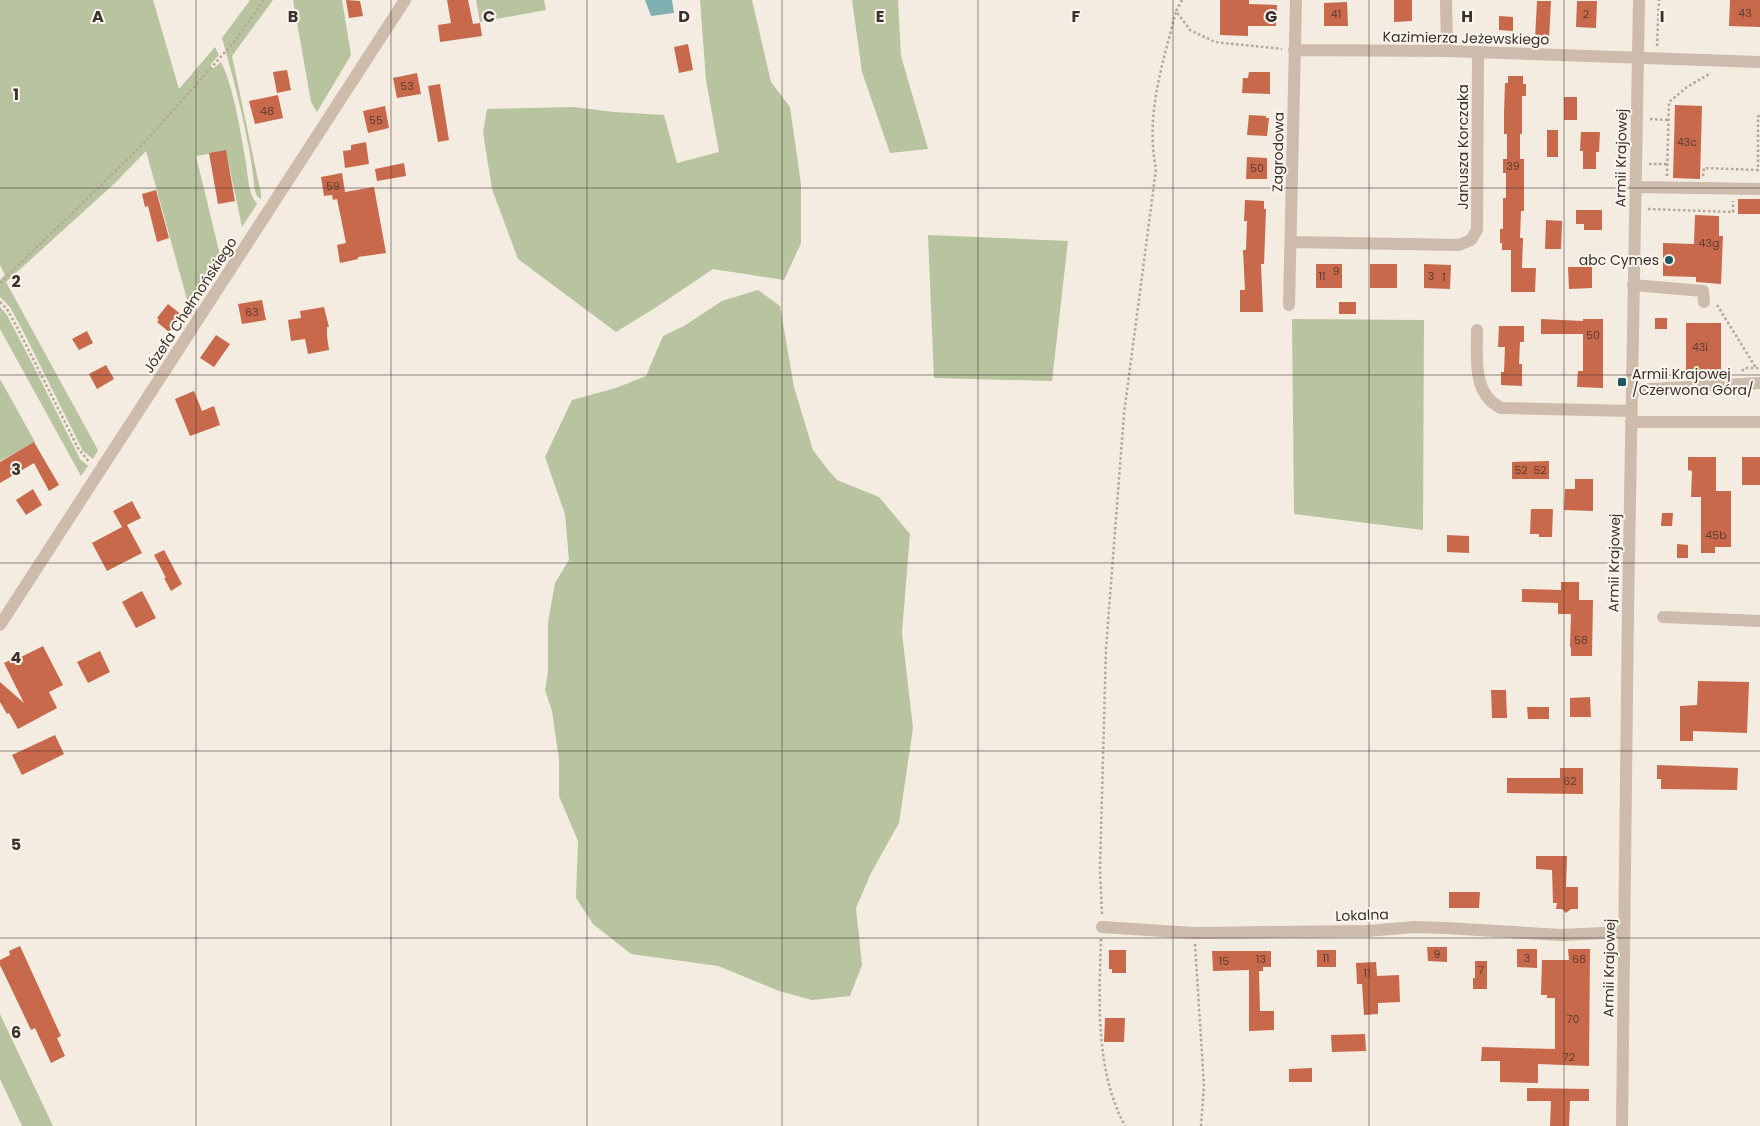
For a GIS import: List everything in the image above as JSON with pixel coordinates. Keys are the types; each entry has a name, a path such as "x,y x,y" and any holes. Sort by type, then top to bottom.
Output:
{"street":[{"name":"Józefa Chełmońskiego","path":"0,625 405,0"},
{"name":"Zagrodowa","path":"1289,305 1296,0"},
{"path":"1446,0 1447,51"},
{"name":"Armii Krajowej","path":"1622,1126 1631,417 1639,0"},
{"name":"Kazimierza Jeżewskiego","path":"1294,50 1447,51 1760,62"},
{"name":"Janusza Korczaka","path":"1291,242 1459,244 1471,240 1477,230 1478,52"},
{"path":"1635,187 1760,189"},
{"path":"1634,285 1704,291 1704,302"},
{"path":"1477,330 1476,367 1480,381 1485,395 1493,404 1501,408 1631,417 1760,422"},
{"path":"1632,390 1760,383"},
{"path":"1663,617 1760,621"},
{"name":"Lokalna","path":"1102,927 1194,933 1367,931 1414,928 1446,928 1561,935 1624,932"}],"path":[{"path":"0,283 143,144 234,42 264,0"},
{"path":"1125,1126 1117,1112 1102,1056 1099,983 1102,927 1100,869 1106,648 1124,414 1156,169 1152,148 1152,118 1158,84 1176,11 1182,0"},
{"path":"1657,51 1659,0"},
{"path":"1176,11 1190,30 1215,42 1294,50"},
{"path":"1667,187 1669,102 1687,88 1718,69"},
{"path":"1703,188 1704,168 1758,170 1758,117 1760,114"},
{"path":"1646,119 1669,120"},
{"path":"1645,164 1668,164"},
{"path":"1644,208 1733,212 1733,188"},
{"path":"0,302 7,309 17,327 82,456 88,462 101,469"},
{"path":"1704,302 1715,302 1756,368"},
{"path":"1194,933 1204,1086 1201,1126"}],"green space":[{"path":"0,0 153,0 179,89 215,47 219,55 211,64 211,68 214,68 221,62 226,73 239,125 249,185 257,204 242,227 226,151 196,156 221,259 188,303 146,151 115,183 6,282 98,450 93,459 83,451 10,307 0,297 0,280 5,275 0,265"},
{"path":"250,0 273,0 232,56 261,199 255,191 246,133 222,38"},
{"path":"293,0 342,0 351,55 317,112 311,102"},
{"path":"476,0 544,0 546,10 480,22"},
{"path":"700,0 752,0 771,82 790,107 801,184 801,243 784,280 713,269 616,332 518,259 492,189 483,132 487,109 574,107 664,115 677,163 719,152 706,80"},
{"path":"852,0 898,0 901,56 928,149 890,153 862,72"},
{"path":"928,235 1068,241 1052,381 934,378"},
{"path":"758,290 780,306 794,387 813,450 837,480 879,497 910,534 902,633 913,728 899,823 871,873 856,908 862,965 850,996 812,1000 779,991 718,966 631,954 593,924 576,898 578,841 559,796 559,759 552,711 545,690 548,672 548,622 555,583 569,560 565,514 545,457 572,400 616,388 646,376 663,336 684,326 722,301"},
{"path":"0,307 7,315 80,459 88,466 81,476 0,329"},
{"path":"1292,319 1424,320 1423,530 1294,514"},
{"path":"0,379 35,442 0,461"},
{"path":"0,1014 53,1126 22,1126 0,1079"}],"water":[{"path":"645,0 672,0 674,13 651,16"}],"building":[{"path":"346,0 360,1 363,16 349,18"},
{"path":"447,0 468,0 473,24 480,23 482,36 440,42 438,25 451,23"},
{"path":"1220,0 1249,0 1249,4 1277,5 1276,26 1248,26 1248,36 1220,35"},
{"path":"1394,0 1412,0 1412,21 1394,22"},
{"path":"1730,0 1760,0 1760,27 1729,26"},
{"path":"1537,1 1551,1 1549,39 1535,39"},
{"path":"1577,1 1597,1 1596,28 1576,27"},
{"path":"1347,2 1348,26 1324,26 1324,3"},
{"path":"1499,16 1513,17 1513,31 1499,30"},
{"path":"688,44 693,70 679,73 674,47"},
{"path":"287,70 291,90 277,93 273,72"},
{"path":"1249,72 1270,72 1270,94 1242,93 1243,78 1248,78"},
{"path":"417,73 421,94 397,98 393,78"},
{"path":"1508,76 1523,76 1523,84 1526,84 1526,96 1522,96 1522,134 1520,134 1520,159 1524,159 1524,211 1521,211 1520,238 1523,238 1522,268 1536,268 1535,292 1511,292 1511,250 1502,250 1502,243 1500,243 1500,229 1503,229 1503,198 1506,198 1506,173 1503,173 1503,159 1507,159 1507,134 1504,134 1504,113 1505,83 1508,83"},
{"path":"440,84 449,140 438,142 428,86"},
{"path":"278,95 283,118 255,124 249,101"},
{"path":"1564,97 1577,97 1577,120 1564,120"},
{"path":"1675,105 1702,106 1700,179 1673,178"},
{"path":"385,106 389,128 368,133 363,111"},
{"path":"1249,115 1266,116 1266,118 1269,118 1267,136 1247,135"},
{"path":"1547,130 1558,130 1558,157 1547,157"},
{"path":"1581,132 1600,132 1599,152 1596,152 1596,169 1583,169 1583,151 1580,151"},
{"path":"366,142 369,164 345,168 343,151 351,150 351,145"},
{"path":"226,150 235,201 218,204 209,153"},
{"path":"1247,157 1267,158 1267,179 1246,179"},
{"path":"404,163 406,176 377,181 375,169"},
{"path":"342,173 345,192 374,187 386,253 358,257 358,259 340,263 337,245 346,243 337,199 333,200 332,195 324,196 321,177"},
{"path":"156,190 169,238 157,242 148,206 145,207 142,194"},
{"path":"1738,199 1760,199 1760,214 1738,214"},
{"path":"1245,200 1264,201 1264,209 1266,209 1264,264 1261,264 1263,312 1240,312 1240,290 1245,290 1243,250 1246,250 1247,221 1244,221"},
{"path":"1576,210 1602,210 1602,230 1584,230 1584,224 1576,224"},
{"path":"1695,215 1719,216 1719,236 1723,236 1721,284 1696,282 1696,277 1663,276 1663,243 1694,244"},
{"path":"1546,220 1562,221 1561,249 1545,249"},
{"path":"1316,264 1342,264 1342,288 1316,288"},
{"path":"1370,264 1397,264 1397,288 1370,288"},
{"path":"1424,264 1451,265 1450,289 1424,288"},
{"path":"1568,267 1592,267 1592,288 1569,289"},
{"path":"262,300 266,320 242,324 238,304"},
{"path":"1339,302 1356,302 1356,314 1339,314"},
{"path":"168,304 182,315 169,332 157,322 159,320 157,318"},
{"path":"324,307 329,327 327,327 327,336 329,350 308,354 305,339 291,341 288,320 301,318 300,311"},
{"path":"1655,318 1667,318 1667,329 1655,329"},
{"path":"1541,319 1583,321 1583,319 1603,319 1603,388 1577,387 1578,371 1583,371 1583,334 1541,334"},
{"path":"1686,323 1721,323 1721,372 1686,372"},
{"path":"1499,326 1524,326 1524,342 1520,342 1519,364 1522,364 1522,386 1501,385 1501,372 1504,372 1505,347 1498,347"},
{"path":"87,331 93,343 79,350 72,339"},
{"path":"216,335 230,344 214,367 200,358"},
{"path":"106,365 114,379 97,389 89,374"},
{"path":"194,391 202,411 214,406 220,425 190,436 175,399"},
{"path":"34,442 59,485 49,491 34,463 0,483 0,462"},
{"path":"1688,457 1716,457 1716,491 1731,491 1731,547 1715,547 1715,553 1701,553 1701,497 1691,497 1692,471 1688,470"},
{"path":"1742,457 1760,457 1760,485 1742,485"},
{"path":"1549,461 1549,479 1512,479 1512,462"},
{"path":"1575,479 1593,479 1593,511 1564,510 1565,489 1575,489"},
{"path":"33,489 42,505 26,515 16,500"},
{"path":"132,501 141,518 127,525 142,553 107,571 92,543 122,527 113,511"},
{"path":"1531,509 1553,509 1552,537 1539,537 1539,534 1530,534"},
{"path":"1662,513 1673,513 1672,526 1661,526"},
{"path":"1447,535 1469,536 1469,553 1447,552"},
{"path":"1677,544 1688,545 1688,558 1677,558"},
{"path":"164,550 182,584 171,591 154,555"},
{"path":"1561,582 1579,582 1579,600 1593,600 1592,656 1571,656 1571,614 1558,614 1558,603 1522,602 1522,589 1561,590"},
{"path":"142,591 156,618 136,628 122,602"},
{"path":"43,646 63,685 49,692 57,708 18,729 0,702 0,682 24,703 4,663 14,658 15,660"},
{"path":"100,651 110,672 88,683 77,662"},
{"path":"1698,681 1749,682 1747,733 1693,731 1693,741 1680,741 1680,706 1697,705"},
{"path":"1491,690 1506,690 1507,718 1492,718"},
{"path":"1590,697 1591,717 1570,717 1570,698"},
{"path":"1527,707 1549,707 1549,719 1528,719"},
{"path":"55,735 64,754 22,775 12,755"},
{"path":"1657,765 1738,768 1737,790 1661,789 1661,779 1657,779"},
{"path":"1560,768 1583,768 1583,794 1507,793 1507,778 1560,778"},
{"path":"1536,856 1567,856 1566,887 1578,887 1578,909 1571,909 1566,913 1562,909 1556,909 1557,903 1553,903 1552,870 1536,869"},
{"path":"1449,892 1480,892 1479,908 1449,908"},
{"path":"20,946 61,1036 57,1038 65,1056 51,1063 35,1028 31,1030 0,965 0,960 10,955 9,951"},
{"path":"1427,947 1447,947 1447,962 1428,961"},
{"path":"1517,949 1537,949 1537,968 1517,967"},
{"path":"1568,949 1590,949 1589,1066 1538,1064 1538,1083 1500,1082 1500,1061 1481,1061 1482,1047 1555,1049 1555,998 1547,998 1547,995 1541,995 1542,960 1569,960"},
{"path":"1109,950 1126,950 1126,973 1112,973 1112,969 1109,969"},
{"path":"1317,950 1336,950 1336,967 1317,967"},
{"path":"1212,951 1271,951 1271,967 1263,967 1263,971 1259,971 1260,1011 1274,1011 1274,1030 1249,1031 1249,970 1213,971"},
{"path":"1475,961 1487,961 1487,989 1473,989"},
{"path":"1376,962 1377,976 1399,975 1400,1002 1378,1003 1378,1014 1364,1015 1362,984 1357,984 1356,963"},
{"path":"1105,1018 1125,1018 1124,1042 1104,1042"},
{"path":"1365,1034 1366,1051 1332,1052 1331,1035"},
{"path":"1312,1068 1312,1082 1289,1082 1289,1069"},
{"path":"1527,1088 1589,1089 1589,1101 1570,1101 1569,1126 1550,1126 1551,1101 1527,1101"}],"place":[{"name":"abc Cymes","path":"1669,260"},
{"name":"Armii Krajowej /Czerwona Góra/","path":"1622,382"}]}
